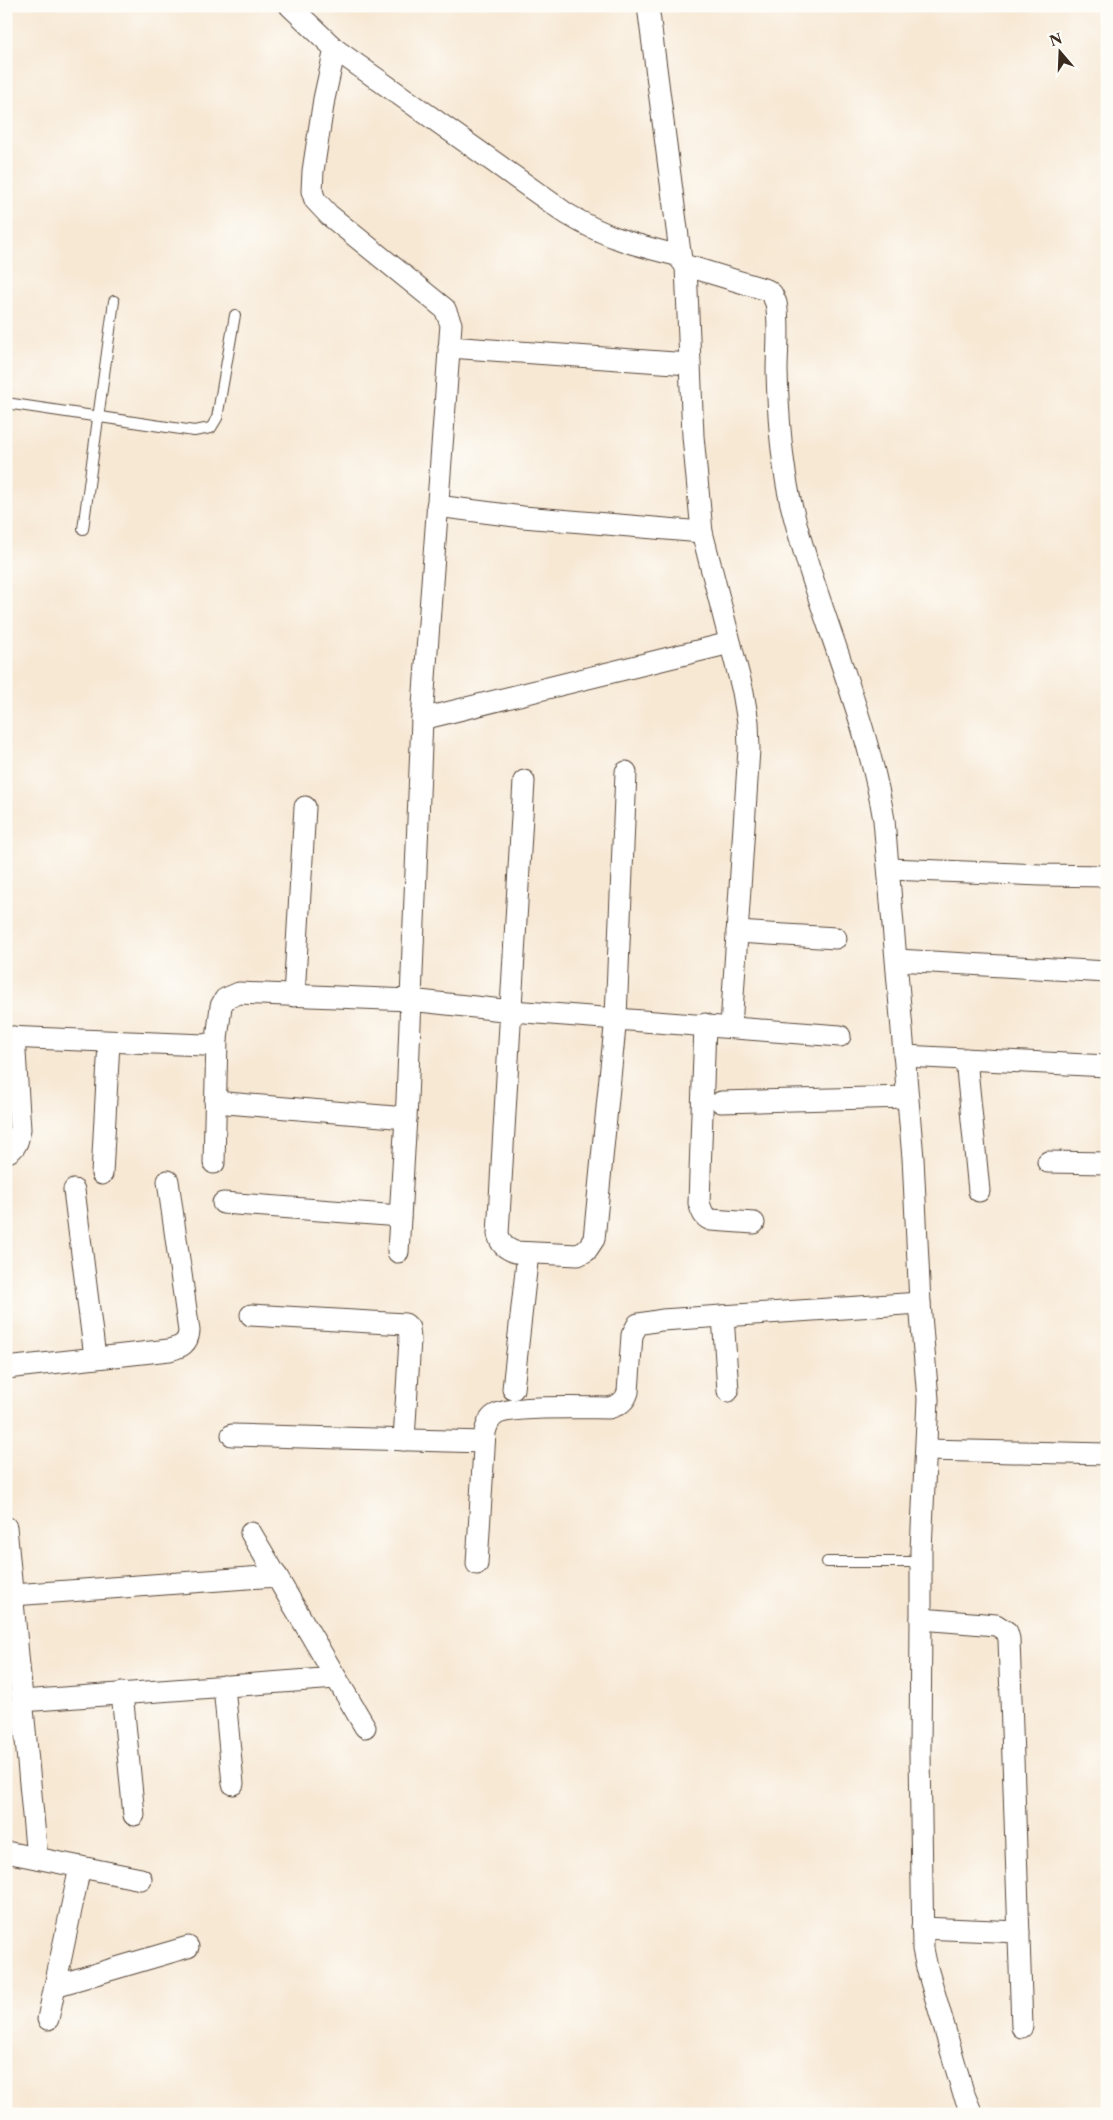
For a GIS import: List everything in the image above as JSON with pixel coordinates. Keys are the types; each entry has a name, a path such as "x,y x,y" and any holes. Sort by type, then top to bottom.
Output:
{"street":[{"path":"290,6 335,49 567,214 606,236 767,290 772,294 776,303 777,388 780,431 790,498 875,773 884,820 913,1158 920,1303 928,1399 921,1562 922,1928 927,1968 963,2092 972,2114"},
{"path":"648,6 683,261 693,436 702,532 743,692 748,722 749,749 731,1027"},
{"path":"335,49 324,99 313,171 312,191 315,200 329,215 444,309 451,324 422,719 406,1118 398,1252"},
{"path":"449,348 689,364"},
{"path":"437,506 523,517 702,532"},
{"path":"422,719 730,643"},
{"path":"524,781 498,1234 505,1249 515,1252 578,1255 586,1252 594,1239 616,1017 626,772"},
{"path":"294,996 305,807"},
{"path":"889,868 1022,875 1107,876"},
{"path":"737,932 836,938"},
{"path":"897,960 1107,972"},
{"path":"214,1163 217,1039 221,1006 224,999 238,993 410,1000 512,1011 616,1017 840,1036"},
{"path":"705,1024 699,1203 706,1218 711,1220 754,1223"},
{"path":"6,1153 13,1150 18,1142 20,1130 10,1037 204,1045 212,1043 217,1039"},
{"path":"102,1174 108,1042"},
{"path":"904,1056 1107,1066"},
{"path":"966,1059 979,1191"},
{"path":"721,1102 907,1097"},
{"path":"216,1102 406,1118"},
{"path":"1048,1162 1107,1163"},
{"path":"6,1368 169,1350 185,1344 189,1331 168,1181"},
{"path":"74,1190 95,1357"},
{"path":"223,1203 400,1216"},
{"path":"513,1389 528,1253"},
{"path":"477,1564 484,1442 488,1422 494,1415 512,1410 609,1408 622,1403 628,1392 632,1335 638,1324 723,1316 920,1303"},
{"path":"251,1316 405,1324 409,1328 410,1339 404,1440"},
{"path":"723,1316 728,1391"},
{"path":"232,1435 484,1442"},
{"path":"926,1450 1107,1454"},
{"path":"6,1527 37,1858"},
{"path":"251,1533 365,1727"},
{"path":"13,1595 277,1576"},
{"path":"921,1619 996,1625 1007,1632 1009,1639 1022,2027"},
{"path":"22,1700 336,1678"},
{"path":"224,1686 232,1784"},
{"path":"122,1693 134,1816"},
{"path":"6,1852 141,1879"},
{"path":"48,2020 80,1867"},
{"path":"922,1928 1019,1932"},
{"path":"55,1986 188,1947"}],"lane":[{"path":"83,529 114,301"},
{"path":"6,403 194,431 211,428 217,418 234,315"},
{"path":"826,1562 921,1562"}]}
